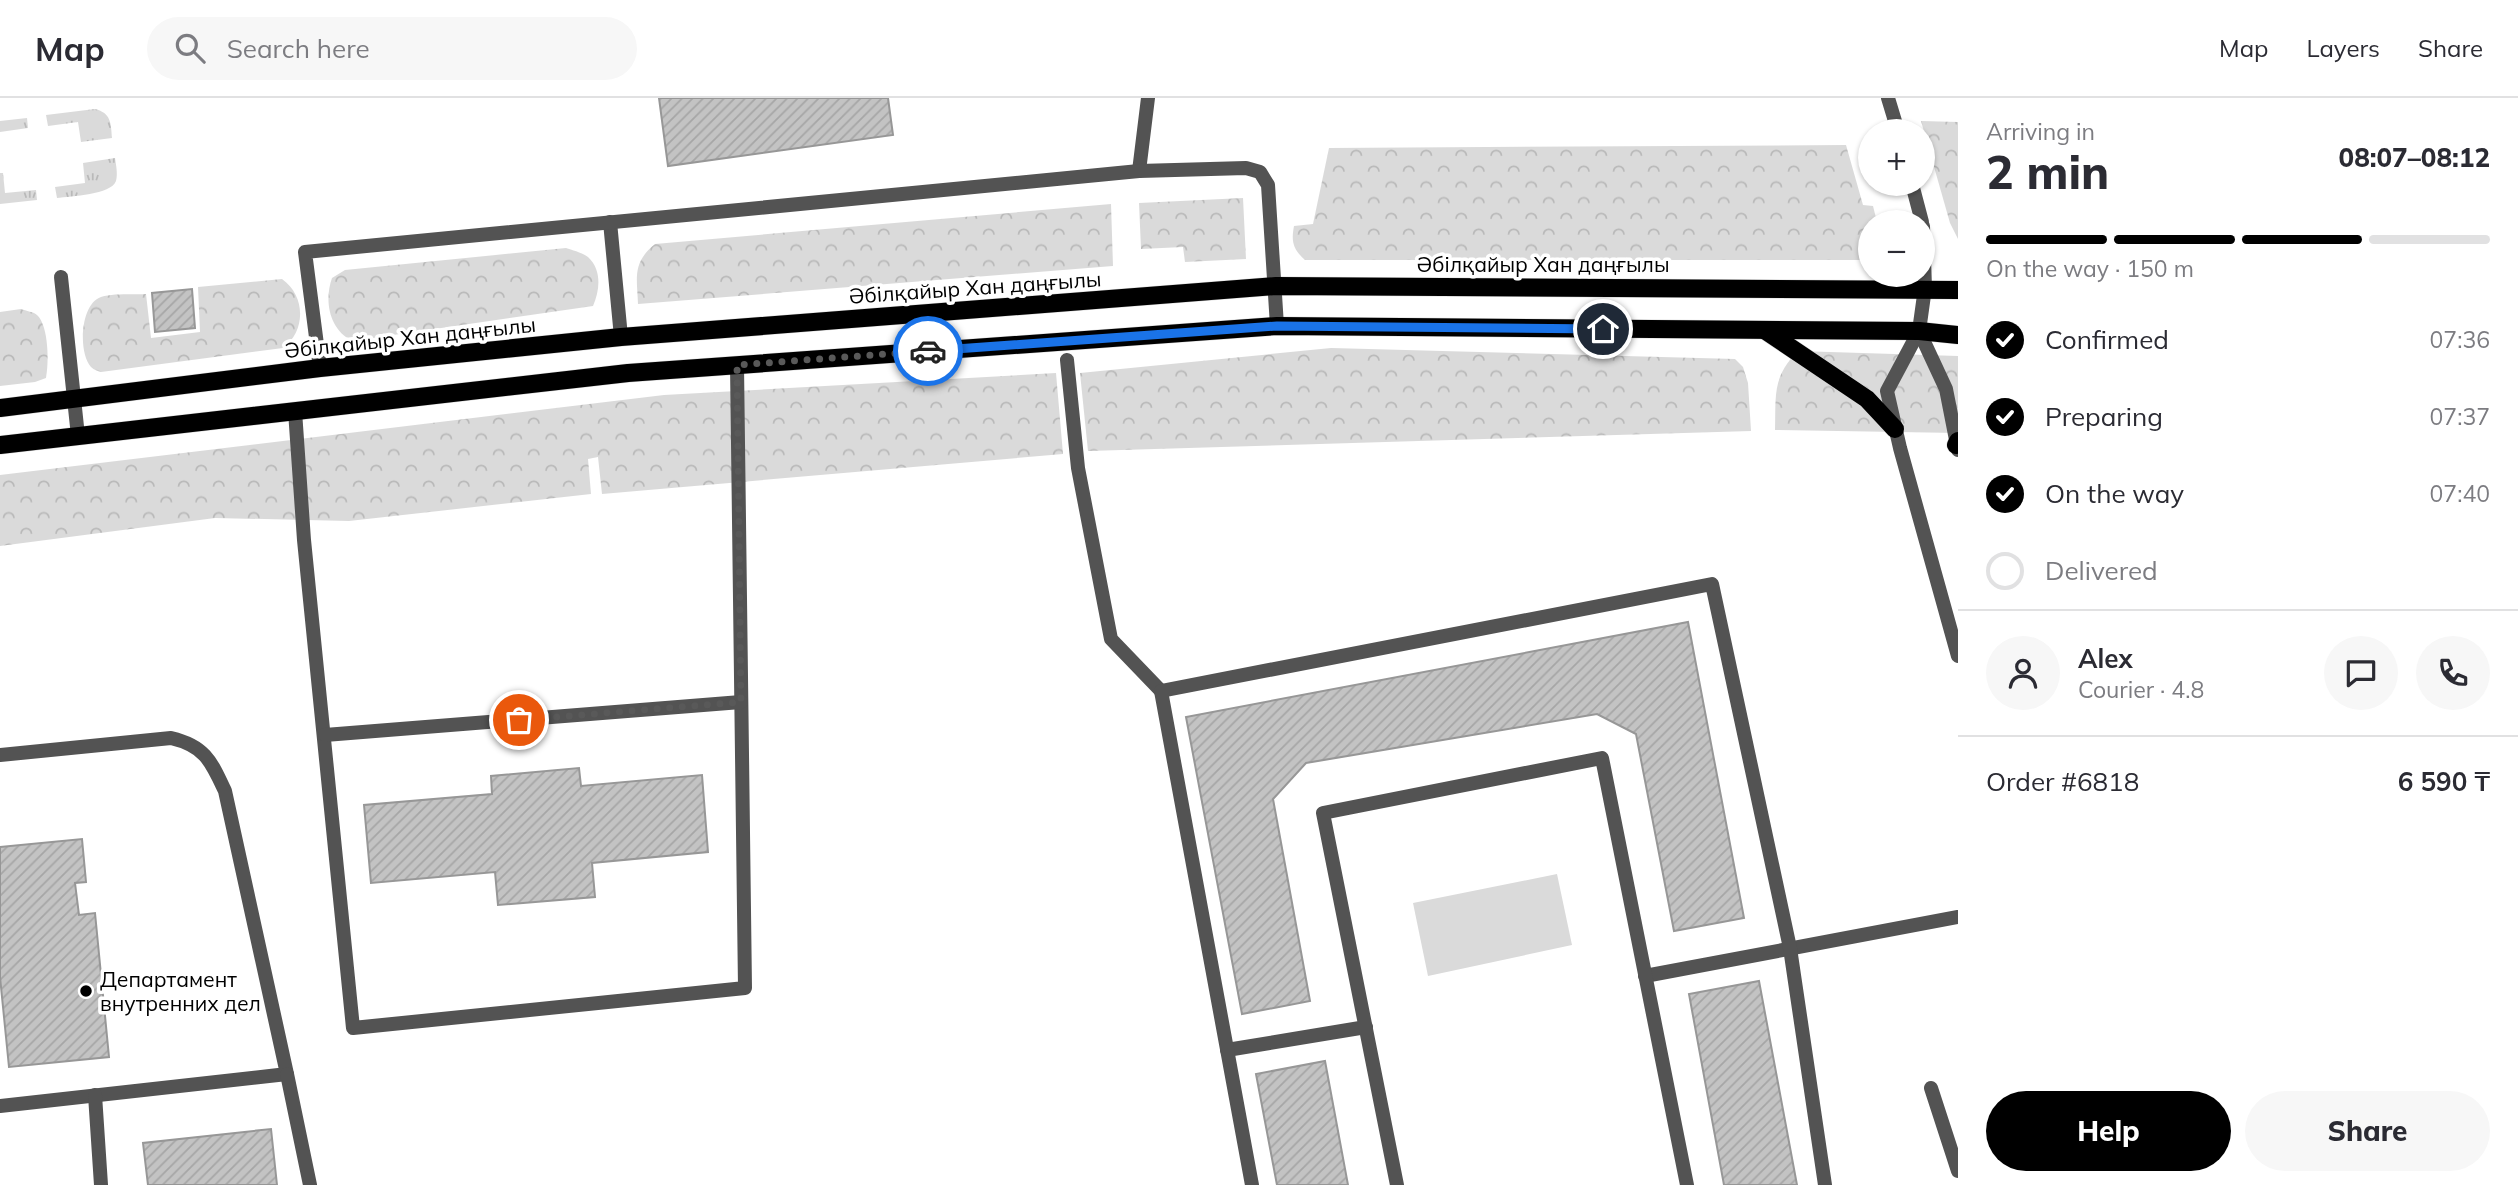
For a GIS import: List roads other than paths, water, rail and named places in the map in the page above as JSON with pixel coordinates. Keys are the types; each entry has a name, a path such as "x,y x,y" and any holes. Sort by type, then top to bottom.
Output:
{"main road":[{"name":"Әбілқайыр Хан даңғылы","path":"0,408 320,369 621,337 1276,286 1958,290"},
{"path":"0,444 628,373 1277,326 1919,331 1958,335"},
{"path":"1766,331 1867,399 1895,429"}],"street":[{"path":"1139,171 1148,98"},
{"path":"1888,98 1894,119"},
{"path":"320,369 305,252 1139,171 1246,168 1260,173 1268,185 1277,326"},
{"path":"610,222 621,337"},
{"path":"61,277 78,436"},
{"path":"1924,288 1919,331 1887,391 1895,429 1958,656"},
{"path":"1919,331 1946,389 1957,446"},
{"path":"1067,360 1078,468 1111,639 1161,691 1252,1185"},
{"path":"295,411 304,540 354,1028 745,988 737,365"},
{"path":"1161,691 1712,584 1790,948 1825,1185"},
{"path":"325,735 741,702"},
{"path":"0,755 171,738 191,743 211,760 225,791 310,1185"},
{"path":"1397,1185 1323,813 1602,758 1687,1185"},
{"path":"1645,976 1958,917"},
{"path":"1227,1050 1366,1027"},
{"path":"0,1106 287,1074"},
{"path":"1931,1088 1958,1171"},
{"path":"95,1095 101,1185"}],"place":[{"name":"Департамент внутренних дел","path":"86,991"}]}
